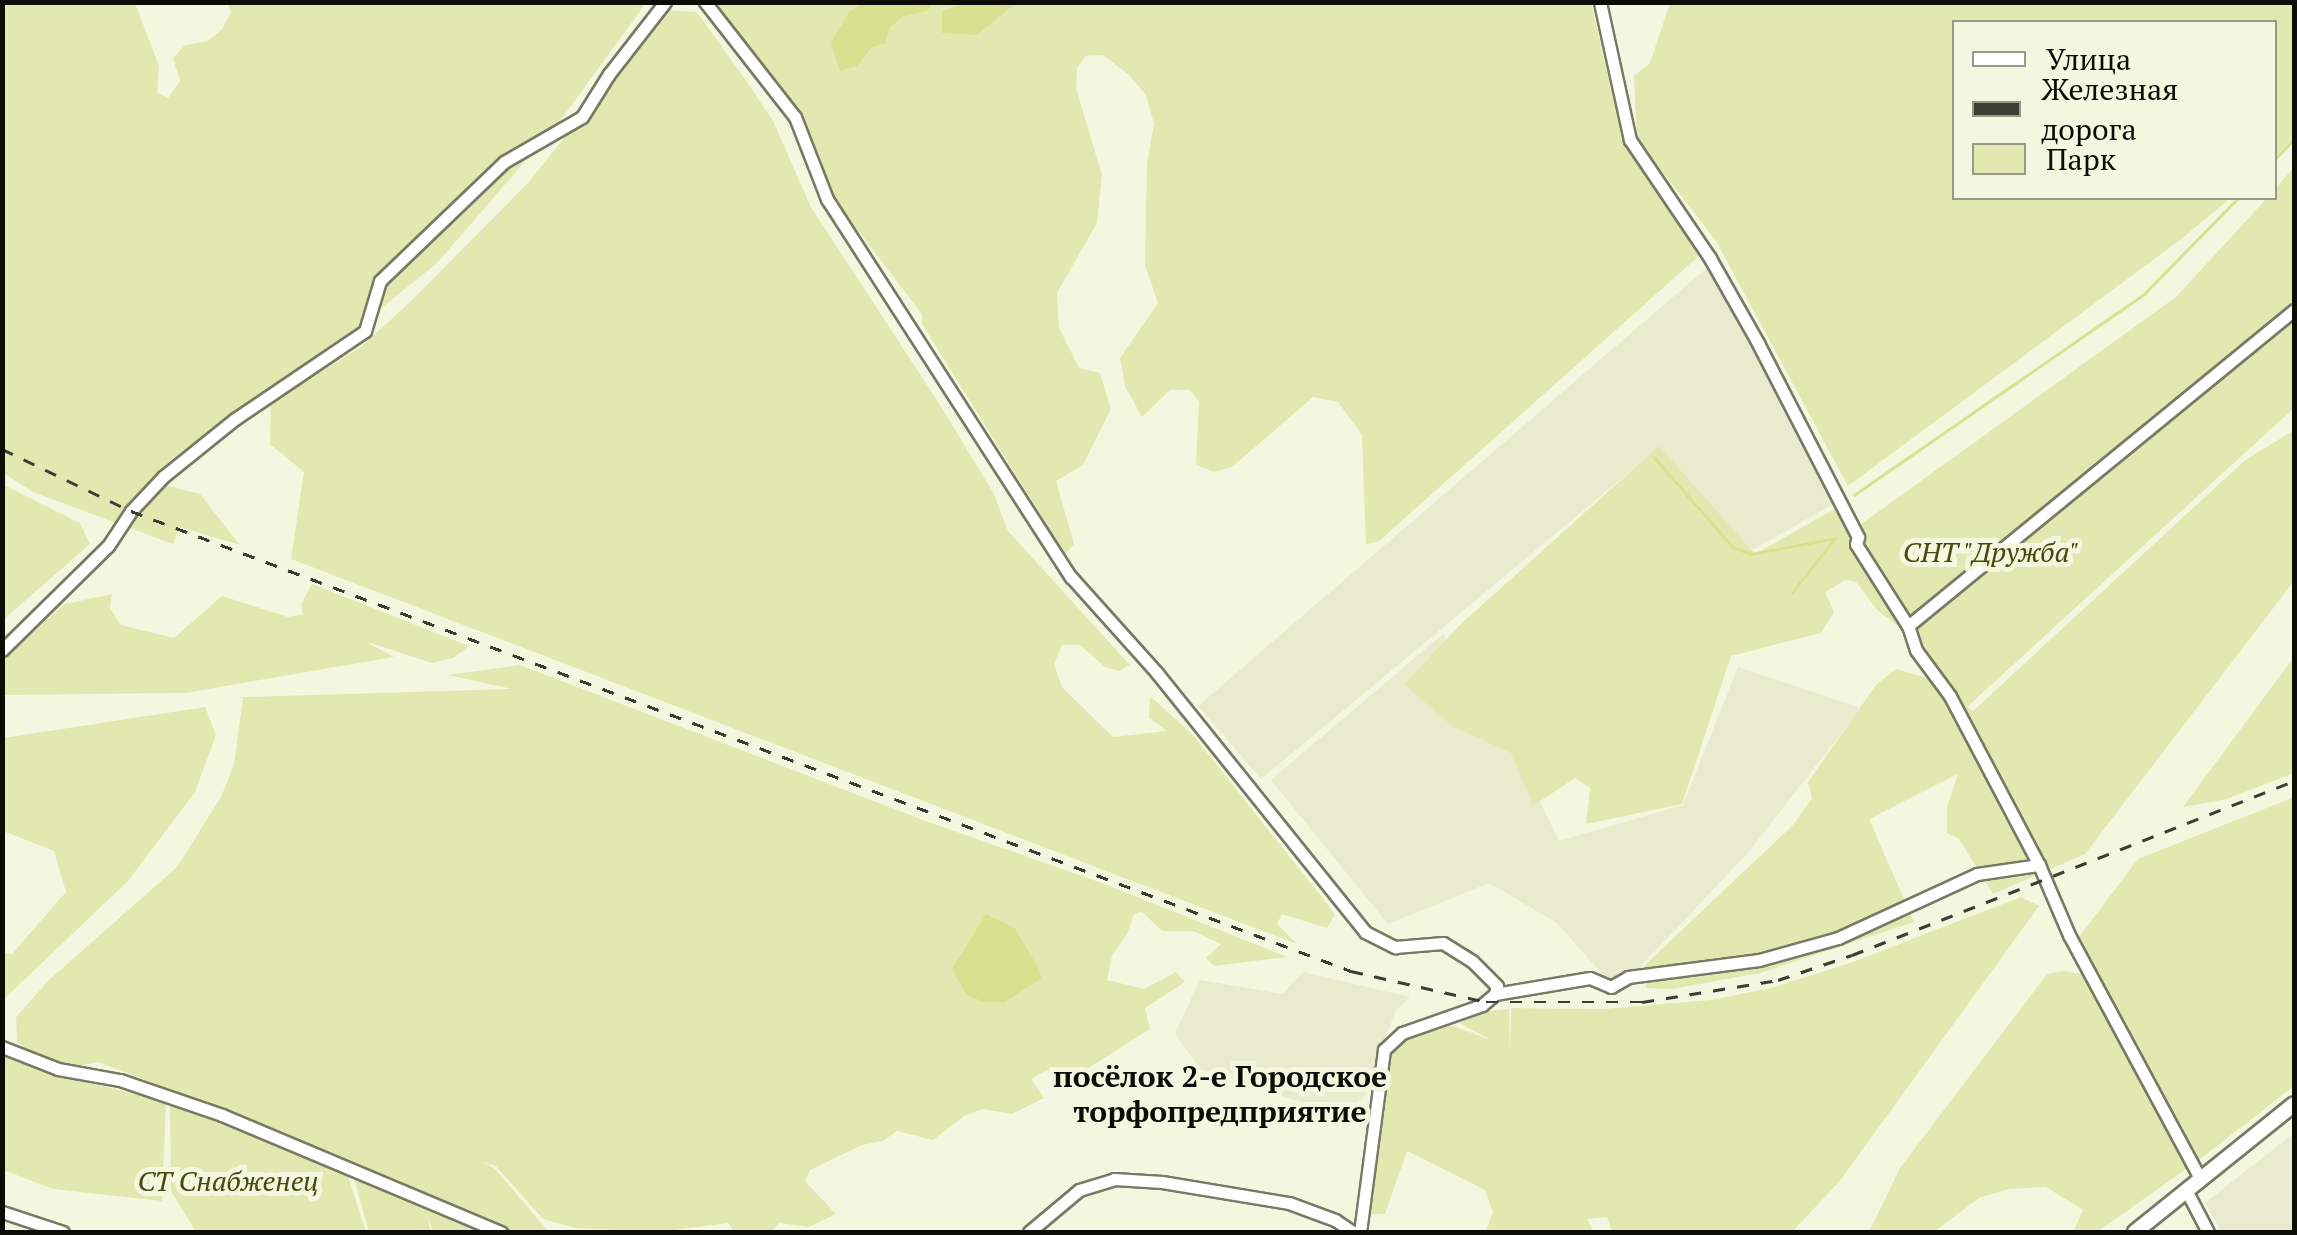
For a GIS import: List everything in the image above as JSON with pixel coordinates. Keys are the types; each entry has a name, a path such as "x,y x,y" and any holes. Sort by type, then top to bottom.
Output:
{"main road":[{"path":"2135,1232 2294,1104"}],"street":[{"path":"2,650 108,546 131,511 164,476 235,419 365,331 380,282 504,162 582,117 608,74 664,2"},
{"path":"705,2 795,117 828,199 1071,576 1157,673 1365,932 1395,946 1428,941 1450,946 1488,976 1496,986 1495,994"},
{"path":"1600,2 1630,140 1710,258 1758,343 1858,537 1856,544 1908,626 1916,650 1950,696 2039,865 2104,1003 2200,1178"},
{"path":"1908,626 2294,310"},
{"path":"1029,1232 1079,1190 1114,1179 1162,1182 1289,1202 1324,1214 1356,1232 1384,1050 1402,1034 1475,1008 1495,994 1590,978 1612,986 1628,977 1759,960 1838,938 1976,874 2039,865"},
{"path":"2,1046 58,1069 120,1080 222,1114 502,1232"},
{"path":"2186,1190 2208,1232"},
{"path":"2,1212 63,1232"}],"shaded area":[{"path":"863,3 934,3 927,11 904,16 889,28 886,43 872,47 857,66 840,71 831,43 849,12"},
{"path":"967,3 1016,3 977,35 942,33 942,11"},
{"path":"1709,266 1837,502 1747,553 1657,449 1261,779 1198,706"},
{"path":"1443,634 1493,705 1559,841 1683,805 1738,667 1858,707 1857,713 1747,854 1637,970 1610,983 1557,923 1489,883 1388,924 1271,780"},
{"path":"986,914 1015,928 1040,971 1041,979 1005,1002 984,1002 967,995 952,969"},
{"path":"1303,972 1410,997 1396,1010 1363,1099 1334,1113 1200,1069 1175,1033 1200,980 1282,994"},
{"path":"2294,1133 2294,1232 2222,1232 2205,1203"}],"green space":[{"path":"2,3 135,3 159,66 157,92 168,98 180,81 173,58 185,45 208,41 222,29 231,13 227,3 646,3 560,121 437,263 342,340 171,459 149,481 200,494 240,545 179,527 173,544 33,492 3,473"},
{"path":"710,3 1591,3 1614,102 1630,145 1700,255 1378,542 1366,544 1362,435 1338,402 1313,397 1232,467 1214,472 1196,465 1199,402 1190,390 1170,390 1142,417 1125,386 1120,358 1158,303 1145,265 1147,163 1154,124 1146,95 1129,75 1103,55 1086,56 1077,68 1076,88 1102,175 1097,223 1057,293 1059,328 1079,368 1100,373 1111,409 1083,465 1056,481 1074,544 1065,554 922,324 922,314 837,203 802,115"},
{"path":"1670,3 2294,3 2294,138 2277,155 2277,20 1952,20 1952,200 2229,200 1848,486 1716,241 1637,139 1634,76 1650,63"},
{"path":"667,10 697,12 747,82 773,121 811,207 942,408 994,494 1008,531 1130,665 1119,671 1105,667 1080,645 1062,645 1054,664 1062,687 1113,737 1167,731 1149,718 1150,696 1193,735 1335,915 1327,928 1282,914 1277,924 1297,944 291,559 304,472 270,444 271,402 361,347 410,302 527,184"},
{"name":"СНТ \"Дружба\"","path":"2294,167 2294,408 1967,707 1973,711 2244,461 2294,430 2294,581 2085,854 1993,894 1959,839 1947,833 1947,807 1958,774 1869,819 1914,922 1761,973 1672,989 1646,988 1645,965 1793,825 1812,798 1808,782 1876,685 1896,669 1924,677 1943,689 1857,527 2176,297 2265,200 2277,200 2277,187"},
{"path":"1659,446 1755,554 1838,507 1905,632 1877,610 1856,582 1846,580 1825,592 1834,612 1821,633 1731,656 1682,804 1586,824 1590,788 1575,778 1533,806 1511,753 1452,726 1404,684 1463,622"},
{"path":"2,484 80,523 90,544 3,620"},
{"path":"312,584 469,646 453,658 432,663 364,641 394,657 185,693 3,695 3,658 65,604 112,594 110,608 121,625 174,638 222,596 288,617 303,614 301,604"},
{"path":"2294,657 2294,773 2227,799 2183,807"},
{"name":"СТ Снабженец","path":"520,665 923,820 1102,883 1287,957 1214,966 1206,958 1221,944 1193,931 1162,931 1142,912 1134,914 1127,934 1112,956 1107,980 1144,989 1176,972 1185,982 1145,1008 1150,1029 1082,1072 1059,1080 1047,1070 1031,1079 1044,1098 1012,1114 983,1109 964,1116 933,1140 897,1131 883,1141 862,1145 810,1170 805,1181 836,1214 809,1227 779,1223 772,1232 734,1232 728,1223 658,1232 576,1228 543,1219 496,1166 483,1162 495,1169 549,1232 433,1232 426,1213 431,1232 369,1232 353,1175 347,1173 366,1232 196,1232 171,1191 170,1103 275,1143 281,1131 98,1062 73,1067 42,1058 17,1042 16,1017 49,980 177,867 221,797 234,765 243,697 512,689 448,675"},
{"path":"205,707 216,735 195,792 128,881 3,1000 3,952 12,954 66,892 54,851 3,831 3,738"},
{"path":"2294,797 2294,1086 2199,1160 2079,937 2138,859"},
{"path":"2021,897 2039,906 1839,1182 1792,1232 1612,1232 1607,1217 1587,1219 1593,1231 1486,1232 1493,1212 1485,1190 1407,1151 1385,1214 1366,1214 1388,1060 1403,1039 1428,1029 1453,1026 1491,1040 1459,1023 1488,1011 1509,1009 1510,1052 1511,1008 1603,1009 1711,1000 1771,988 1853,962"},
{"path":"2047,974 2081,974 2189,1167 2097,1232 2073,1232 2083,1210 2046,1187 2009,1189 1979,1198 1934,1232 1869,1232 1900,1168"},
{"path":"2,1053 60,1075 166,1102 162,1201 53,1189 3,1170"}],"waterway":[{"path":"2277,157 2294,139"},
{"path":"1854,495 2144,294 2236,200"},
{"path":"1654,457 1733,547 1751,554 1836,538 1793,592"}],"railway":[{"path":"2,449 131,511 1351,971 1486,1002 1642,1002 1778,980 1852,955 2294,781"}],"district":[{"name":"посёлок 2-е Городское торфопредприятие","path":"1220,1093"}]}
